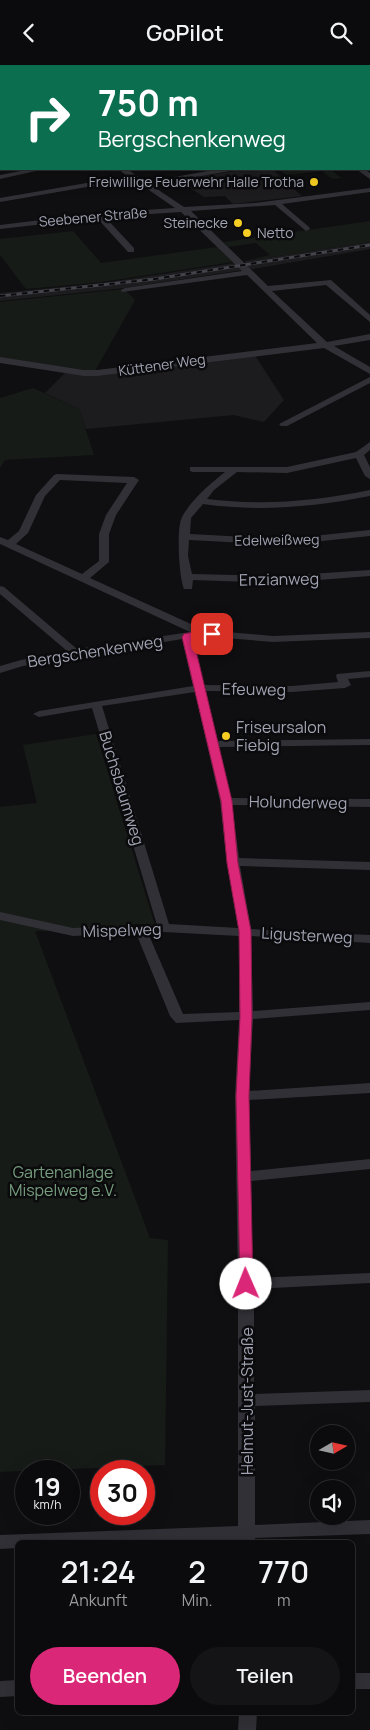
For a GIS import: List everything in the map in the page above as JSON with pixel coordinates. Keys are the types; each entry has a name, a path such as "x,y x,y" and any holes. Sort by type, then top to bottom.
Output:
{"street":[{"path":"0,177 36,170"},
{"path":"124,170 182,209 325,345 370,371"},
{"path":"144,184 224,170"},
{"path":"0,200 134,177"},
{"name":"Seebener Straße","path":"0,227 99,215 276,202 369,191"},
{"path":"276,202 306,229"},
{"path":"99,215 131,250"},
{"path":"125,290 250,272"},
{"path":"267,289 328,282 370,319"},
{"name":"Küttener Weg","path":"0,360 77,372 97,373 325,345 370,337"},
{"path":"284,423 370,380"},
{"path":"193,469 264,471 301,468 359,454 370,445"},
{"path":"359,454 369,472"},
{"path":"184,537 186,518 211,488 233,471"},
{"path":"4,542 23,533 41,495 57,477 134,480 111,515 104,534 104,562 82,579"},
{"path":"200,501 252,506 279,506 342,499 370,493"},
{"name":"Edelweißweg","path":"184,537 284,542 370,533"},
{"name":"Enzianweg","path":"184,537 183,556 188,582 332,578 370,573"},
{"path":"4,542 202,633"},
{"path":"0,589 75,653"},
{"name":"Bergschenkenweg","path":"0,671 21,663 202,633 274,639 370,635"},
{"name":"Helmut-Just-Straße","path":"187,637 214,744 226,801 233,863 245,931 246,1017 242,1096 246,1284 247,1537"},
{"name":"Efeuweg","path":"96,704 200,688 292,689 345,685 341,676 370,674"},
{"path":"39,714 96,704"},
{"name":"Buchsbaumweg","path":"96,704 164,928"},
{"path":"214,744 370,742"},
{"name":"Holunderweg","path":"226,801 370,803"},
{"path":"233,863 370,866"},
{"name":"Mispelweg","path":"0,917 73,933 140,928 245,931"},
{"path":"140,928 178,1019 190,1021 370,1006"},
{"name":"Ligusterweg","path":"245,931 370,939"},
{"path":"242,1096 370,1088"},
{"path":"243,1177 370,1163"},
{"path":"246,1284 370,1278"},
{"path":"246,1400 370,1396"},
{"path":"99,1540 247,1537 370,1527"},
{"path":"0,1542 15,1542"},
{"path":"355,1681 370,1681"},
{"path":"0,1689 15,1688"},
{"path":"247,1730 248,1715"}],"shaded area":[{"path":"240,170 273,170 302,196 233,204 225,196 204,197 178,180"},
{"path":"370,242 370,249 253,269 243,268 243,270 124,288 0,301 0,293 103,283 234,263 239,265 245,264 245,261"},
{"path":"254,354 284,400 264,422 234,415 86,429 79,409 45,393 70,368 95,371"}],"green space":[{"path":"280,170 331,170 341,178 332,179 322,171 287,175"},
{"path":"370,221 370,242 245,261 270,255 256,243 228,247 224,242"},
{"path":"73,231 101,263 217,247 233,262 102,282 26,289 0,255 0,239"},
{"path":"124,289 135,300 95,371 0,359 0,302"},
{"path":"33,388 79,409 94,455 5,460 0,468 0,398"},
{"name":"Gartenanlage Mispelweg e.V.","path":"96,734 155,925 138,924 69,931 35,931 150,1238 168,1240 165,1465 155,1465 155,1460 90,1460 90,1468 80,1469 80,1460 15,1460 15,1471 0,1472 0,807 37,803 23,745"}],"railway":[{"path":"0,296 155,279 370,245"}],"place":[{"name":"Freiwillige Feuerwehr Halle Trotha","path":"314,182"},
{"name":"Steinecke","path":"238,223"},
{"name":"Netto","path":"247,233"},
{"name":"Friseursalon Fiebig","path":"226,736"}],"route":[{"path":"212,634 202,633 187,637 214,744 226,801 233,863 245,931 246,1017 242,1096 246,1284"}]}
